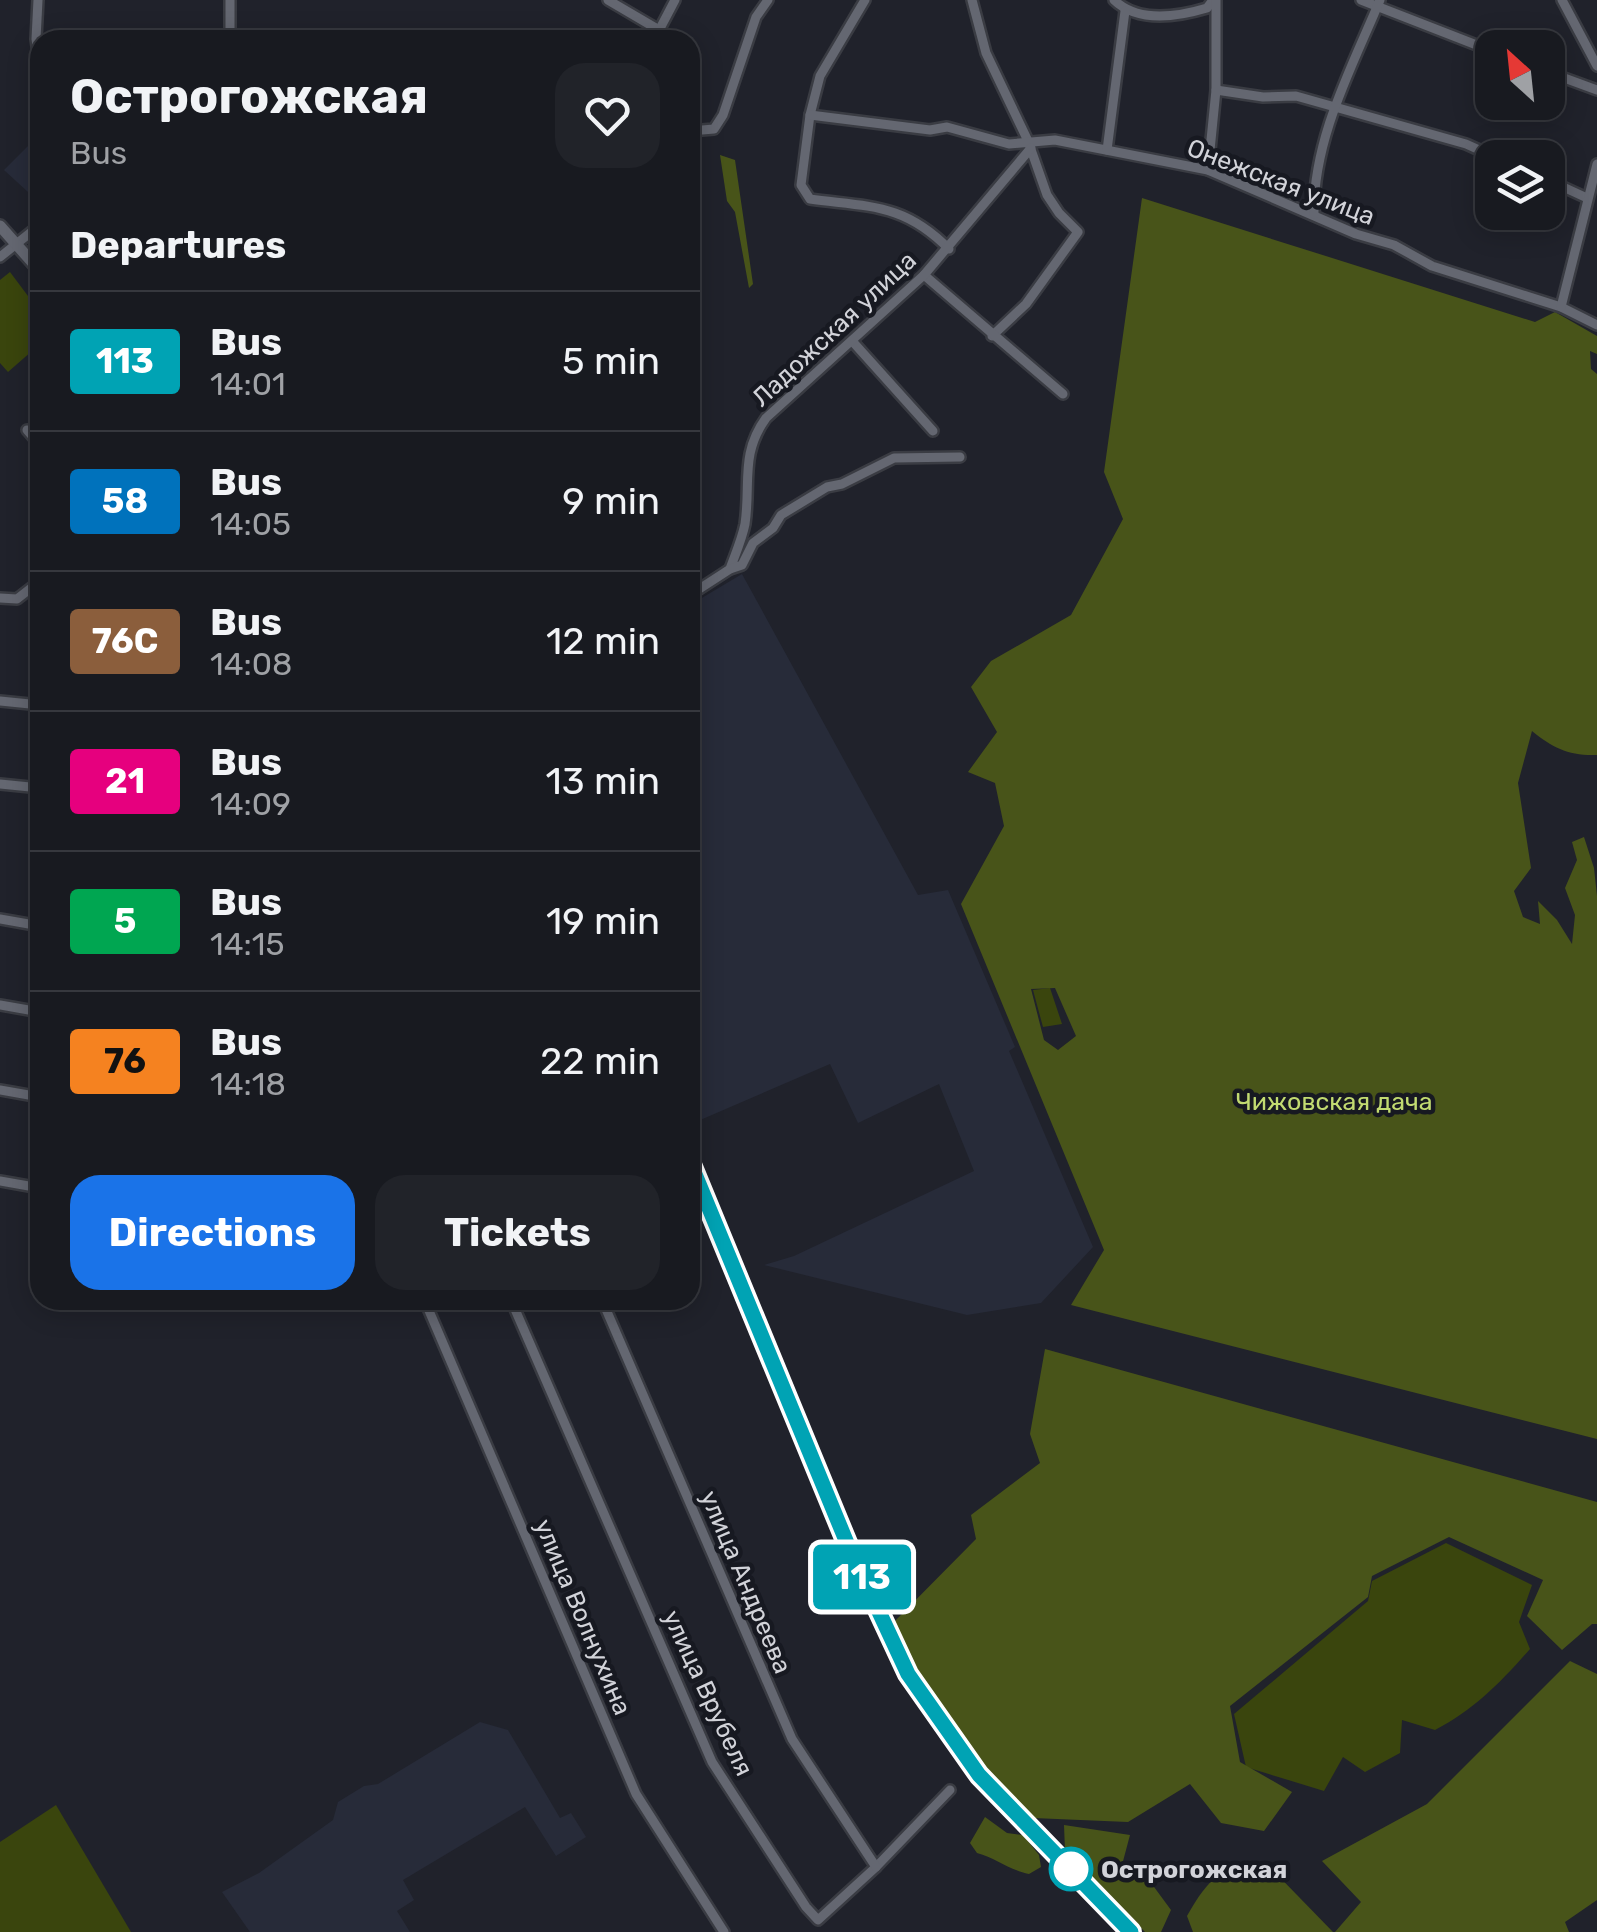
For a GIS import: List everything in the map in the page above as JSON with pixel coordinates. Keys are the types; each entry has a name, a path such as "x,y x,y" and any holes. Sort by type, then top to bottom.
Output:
{"street":[{"path":"36,30 38,0"},
{"path":"230,0 230,30"},
{"path":"608,0 650,30"},
{"path":"660,30 675,0"},
{"path":"700,129 714,128 723,115 756,17 768,0"},
{"path":"865,0 820,76 810,116 801,184 804,194 810,199 891,210 932,231 949,249"},
{"path":"972,0 986,53 1029,144 1047,195 1076,228 1077,237 1026,304 992,336"},
{"path":"1114,0 1125,11 1161,16 1207,8 1215,0"},
{"path":"1208,170 1216,90 1215,0"},
{"path":"1361,0 1475,44"},
{"path":"1562,0 1597,66"},
{"path":"1314,214 1318,168 1335,108 1379,4"},
{"path":"1106,150 1125,11"},
{"path":"1565,78 1597,90"},
{"path":"1216,90 1296,96 1475,148"},
{"name":"Онежская улица","path":"810,116 930,130 947,127 1009,144 1055,140 1208,170 1356,234 1394,244 1432,266 1561,307 1597,324"},
{"name":"Ладожская улица","path":"730,569 744,524 748,454 754,435 787,398 853,342 949,249 1029,144"},
{"path":"1561,307 1597,164"},
{"path":"1565,188 1587,198"},
{"path":"0,226 30,258"},
{"path":"0,257 30,234"},
{"path":"924,275 1063,394"},
{"path":"853,342 933,431"},
{"path":"27,430 30,433"},
{"path":"700,588 742,565 754,543 782,515 827,487 842,484 894,458 960,457"},
{"path":"0,598 17,599 30,589"},
{"path":"0,700 30,704"},
{"path":"0,784 30,787"},
{"path":"0,919 30,924"},
{"path":"0,1005 30,1010"},
{"path":"0,1090 30,1095"},
{"path":"0,1182 30,1186"},
{"path":"700,1203 908,1674 979,1775 1131,1932"},
{"name":"улица Волнухина","path":"429,1310 636,1794 724,1932"},
{"name":"улица Врубеля","path":"516,1310 712,1762 806,1907 818,1920 950,1790"},
{"name":"улица Андреева","path":"606,1310 792,1739 876,1867"}],"shaded area":[{"path":"30,144 30,194 4,170"},
{"path":"742,574 918,895 948,890 1015,1047 1009,1051 1093,1247 1041,1303 967,1315 764,1265 794,1256 974,1171 939,1084 858,1123 830,1064 700,1120 700,599"},
{"path":"480,1722 508,1730 560,1818 571,1813 586,1837 556,1856 525,1807 403,1880 414,1900 397,1911 410,1932 250,1932 222,1892 259,1873 333,1820 338,1802 364,1786 378,1784"}],"green space":[{"path":"720,155 735,160 753,284 749,288 735,212 727,201"},
{"name":"Чижовская дача","path":"1142,198 1535,322 1555,312 1597,336 1597,354 1590,351 1591,369 1597,374 1597,755 1562,750 1532,731 1518,783 1531,868 1514,891 1523,917 1540,924 1538,901 1557,920 1572,944 1575,915 1565,888 1577,860 1572,842 1584,837 1594,868 1597,896 1597,1439 1071,1305 1104,1250 961,904 1004,826 995,783 968,772 997,732 971,687 991,661 1071,615 1123,519 1104,472","holes":["1055,988 1076,1036 1058,1050 1044,1040 1031,989"]},
{"path":"10,272 30,299 30,353 8,372 0,363 0,280"},
{"path":"1050,988 1062,1024 1043,1027 1033,990"},
{"path":"1045,1349 1597,1502 1597,1624 1562,1650 1527,1616 1543,1580 1449,1537 1372,1576 1368,1597 1230,1706 1240,1762 1292,1792 1264,1831 1221,1823 1190,1784 1128,1822 1033,1818 953,1727 921,1679 892,1624 976,1539 971,1515 1040,1463 1030,1434"},
{"path":"1446,1543 1532,1585 1519,1622 1530,1649 1475,1704 1435,1730 1402,1720 1400,1753 1365,1772 1343,1757 1324,1791 1246,1767 1234,1714 1368,1601 1372,1581"},
{"path":"1570,1661 1597,1674 1597,1900 1565,1922 1569,1932 1335,1932 1361,1902 1322,1861 1427,1804"},
{"path":"56,1805 131,1932 0,1932 0,1842"},
{"path":"985,1817 1007,1833 1023,1835 1039,1855 1041,1867 1029,1874 977,1853 970,1843"},
{"path":"1064,1825 1130,1835 1122,1865 1143,1872 1171,1910 1161,1932 1145,1932 1065,1851"},
{"path":"1265,1862 1333,1932 1193,1932 1187,1916 1209,1883 1226,1871"}],"bus line":[{"name":"113","path":"700,1187 847,1543 908,1674 979,1775 1131,1932"}],"place":[{"name":"Острогожская","path":"1071,1869"}]}
